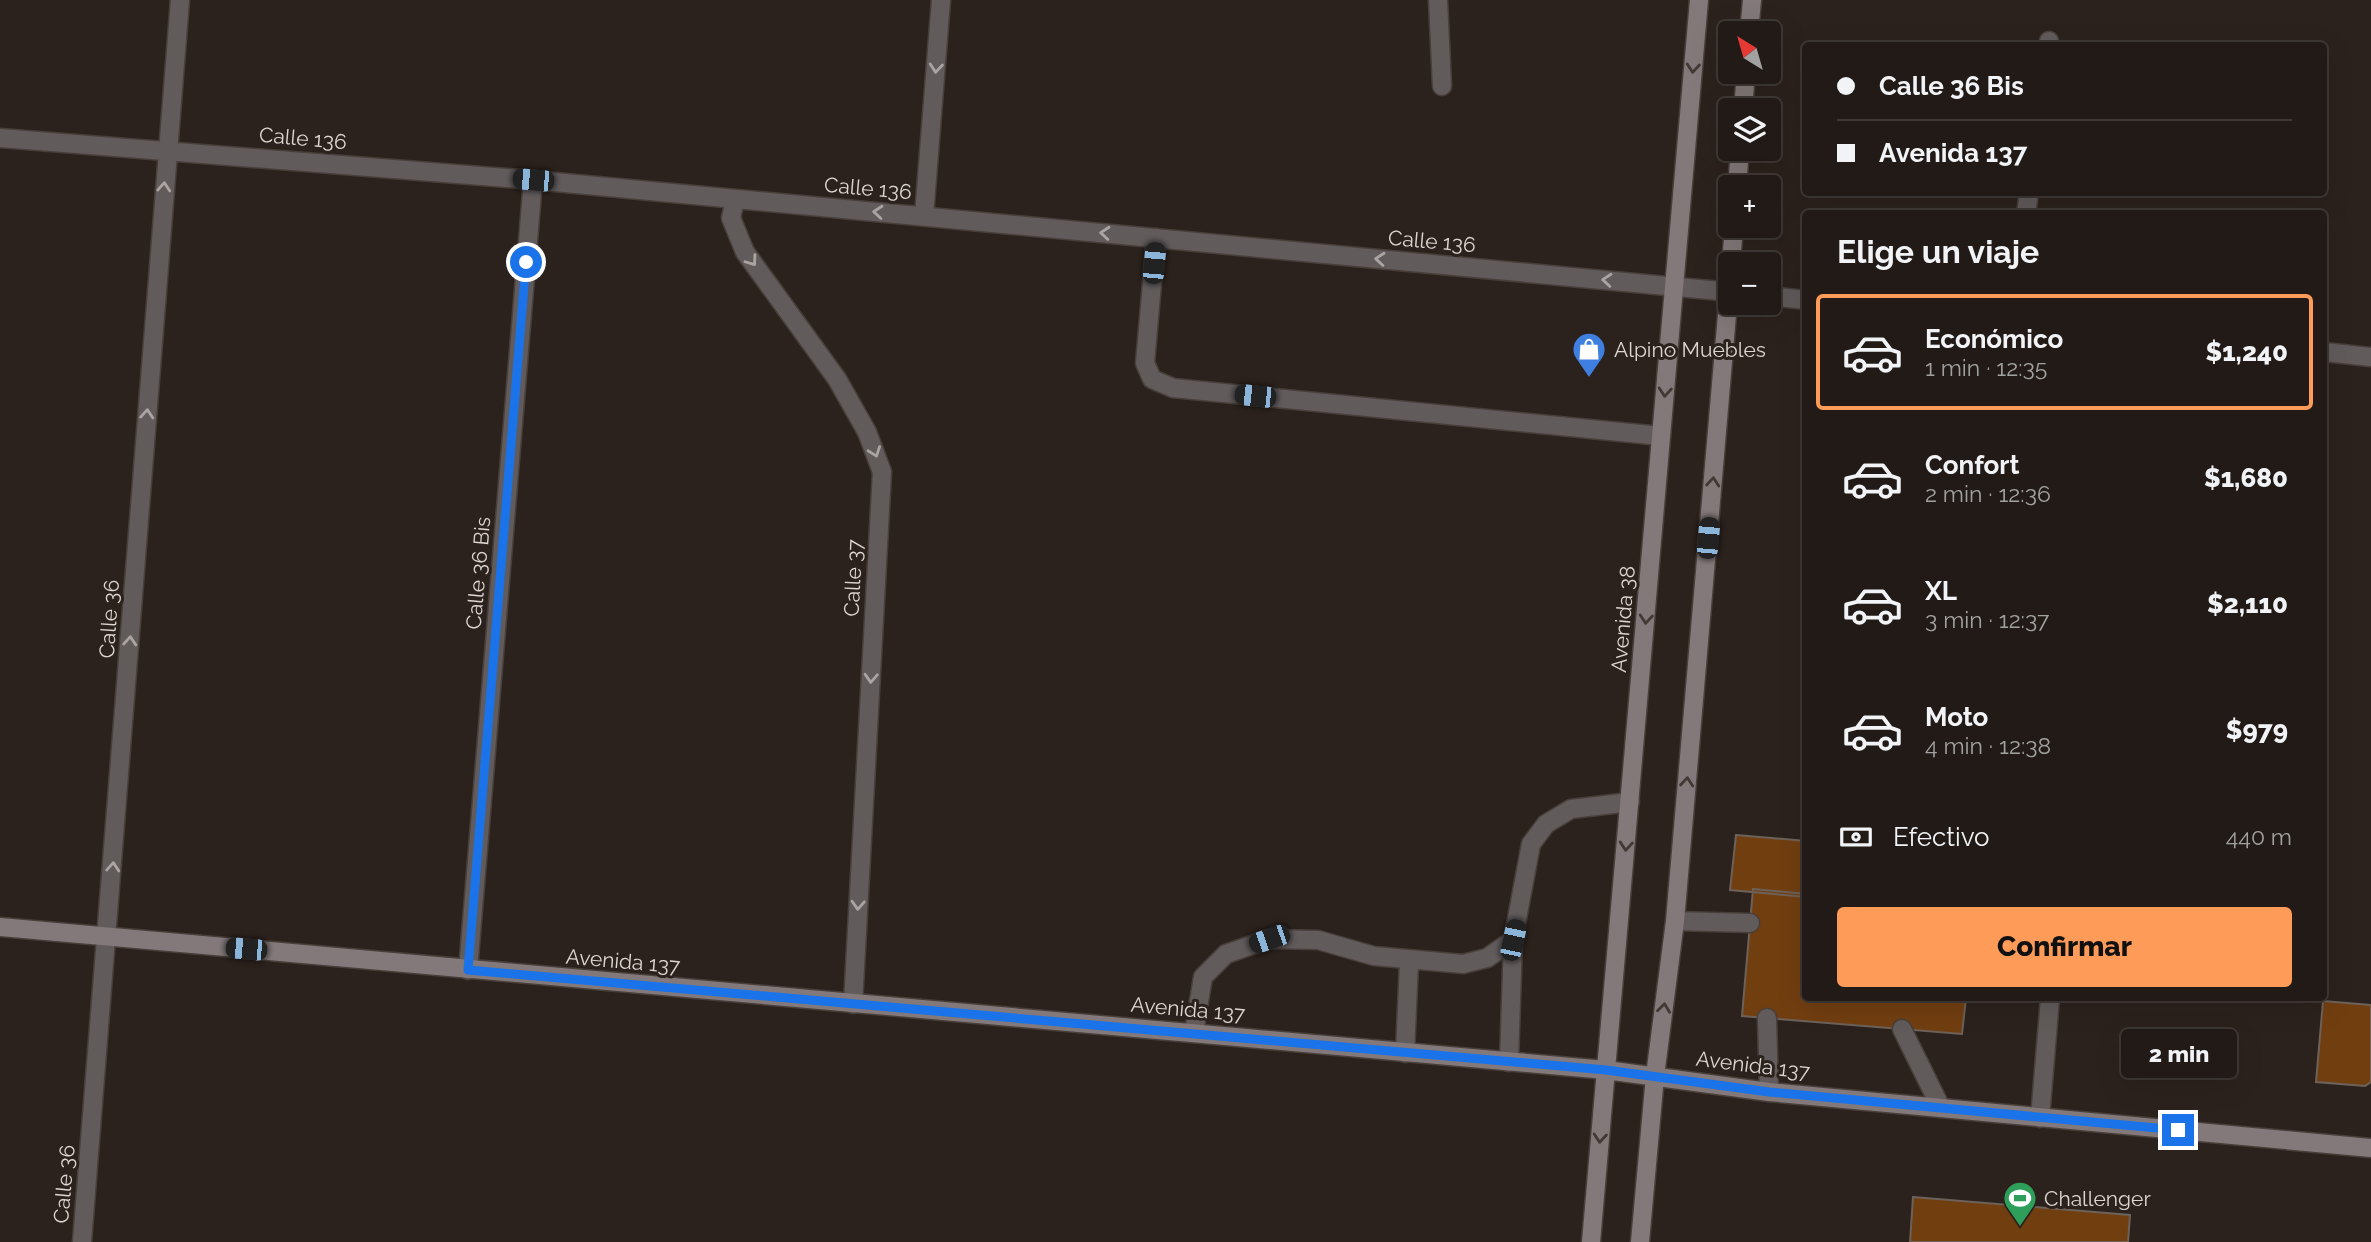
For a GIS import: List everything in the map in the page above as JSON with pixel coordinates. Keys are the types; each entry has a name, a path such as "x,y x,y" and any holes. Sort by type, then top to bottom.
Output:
{"main road":[{"name":"Avenida 38","path":"1591,1242 1699,0"},
{"path":"1750,21 1752,0"},
{"path":"1640,1242 1655,1076 1675,921 1728,315"},
{"name":"Avenida 137","path":"0,927 1606,1070 1769,1092 2371,1148"}],"street":[{"name":"Calle 36","path":"82,1242 180,0"},
{"path":"924,216 941,0"},
{"path":"1438,0 1442,86"},
{"name":"Calle 136","path":"0,138 533,180 1718,291"},
{"name":"Calle 36 Bis","path":"468,970 533,180"},
{"name":"Calle 37","path":"735,199 731,219 745,252 837,379 867,432 882,472 853,1004"},
{"path":"1156,237 1145,363 1152,379 1173,387 1661,436"},
{"path":"1781,297 1802,300"},
{"path":"2327,352 2371,357"},
{"path":"1509,1062 1513,940 1531,844 1546,824 1571,808 1630,802"},
{"path":"1675,921 1750,923"},
{"path":"1194,1032 1203,977 1226,954 1269,939 1318,940 1374,956 1409,962 1463,964 1487,958 1513,940"},
{"path":"1405,1053 1409,962"},
{"path":"2040,1118 2050,1001"},
{"path":"1766,1018 1769,1092"},
{"path":"1902,1029 1941,1108"}],"building":[{"path":"1736,835 1802,841 1802,897 1730,890"},
{"path":"1753,889 1802,894 1802,1001 1966,1001 1962,1034 1742,1016"},
{"path":"2323,1001 2371,1005 2371,1082 2365,1086 2316,1082"},
{"name":"Challenger","path":"1913,1197 2130,1215 2128,1242 1910,1242"}],"place":[{"name":"Alpino Muebles","path":"1589,379"},
{"name":"Challenger","path":"2020,1228"}],"route":[{"path":"526,262 468,970 1606,1070 1769,1092 2178,1130"}]}
